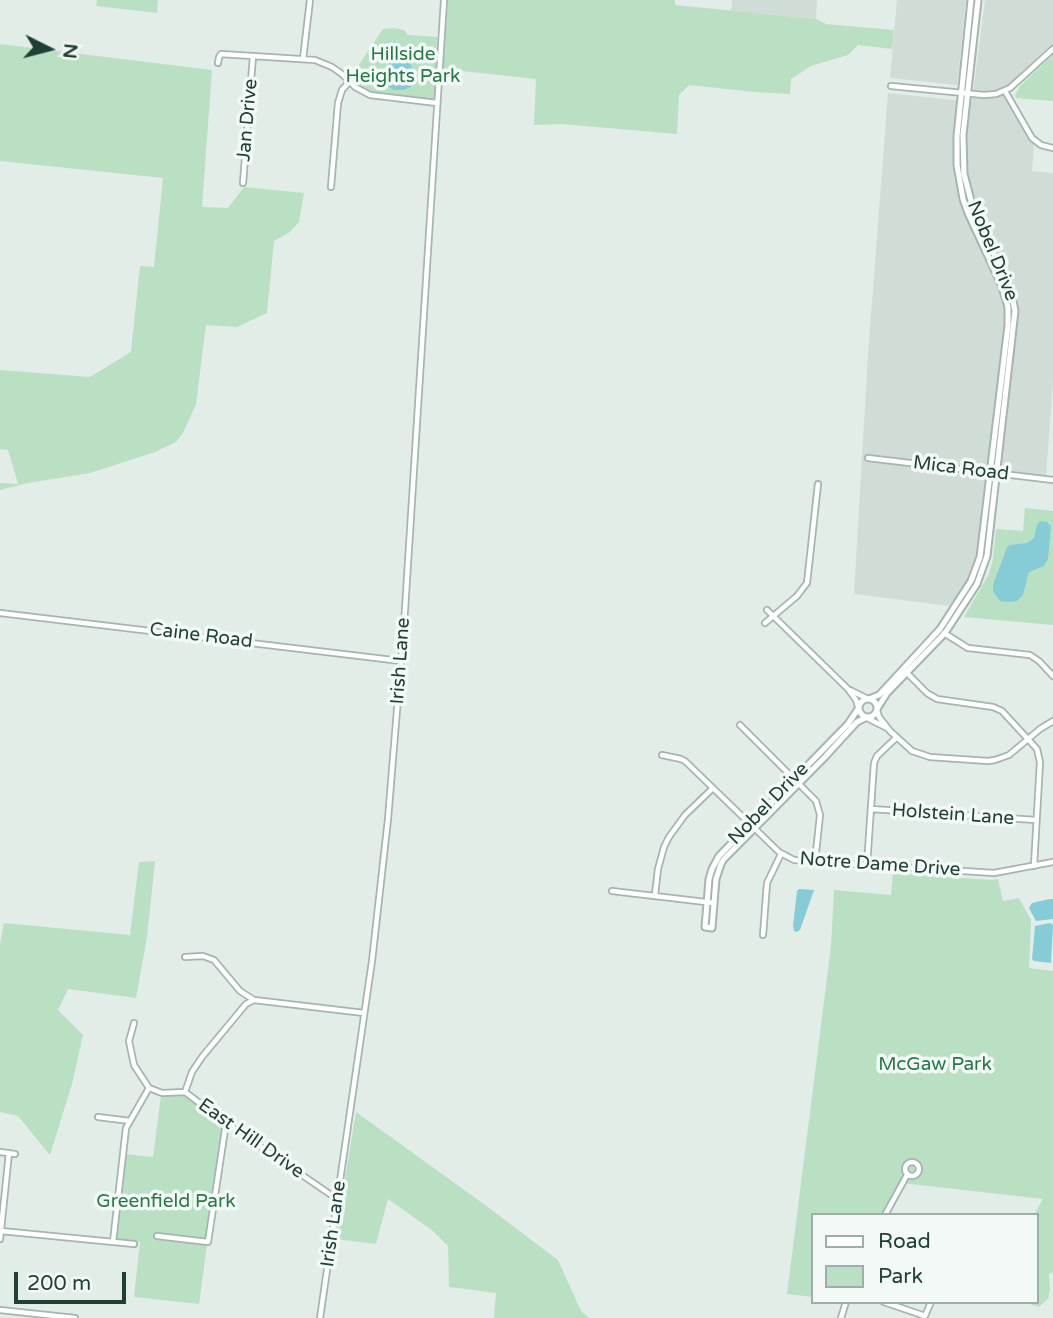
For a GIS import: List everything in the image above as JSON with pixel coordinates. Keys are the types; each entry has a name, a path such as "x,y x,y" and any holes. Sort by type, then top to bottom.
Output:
{"street":[{"path":"303,59 310,0"},
{"name":"Irish Lane","path":"320,1318 383,871 401,661 444,0"},
{"name":"Nobel Drive","path":"710,903 712,869 822,755 857,722 872,717 887,693 942,631 977,584 1014,323 1013,298 1007,280 974,212 964,174 963,135 971,0"},
{"name":"Nobel Drive","path":"965,93 978,0"},
{"path":"891,86 990,95 1005,91 1053,49"},
{"path":"218,63 221,54 326,63 355,87 370,95 437,103"},
{"name":"Jan Drive","path":"243,183 254,56"},
{"path":"331,187 338,103 342,90 349,82"},
{"path":"1005,91 1032,138 1041,145 1053,148"},
{"name":"Mica Road","path":"868,458 1053,480"},
{"path":"765,623 797,596 807,583 818,484"},
{"path":"767,610 848,689 856,700 860,713 890,731 912,751 930,757 995,760 1009,755 1053,721"},
{"name":"Caine Road","path":"0,613 401,661"},
{"path":"942,631 968,648 1030,655 1053,676"},
{"name":"Nobel Drive","path":"822,755 848,724 862,701 878,695 942,631"},
{"path":"907,673 937,699 997,709 1005,713 1037,749 1040,762 1034,866"},
{"path":"848,689 874,701 880,717 890,731"},
{"path":"740,725 815,799 820,810 816,862"},
{"path":"867,865 875,760 897,737"},
{"name":"Notre Dame Drive","path":"662,755 685,761 781,854 796,860 994,873 1053,862"},
{"path":"655,895 661,858 669,837 685,815 713,788"},
{"name":"Holstein Lane","path":"871,809 1036,820"},
{"path":"763,935 767,883 781,854"},
{"path":"612,891 710,903"},
{"path":"185,957 203,956 214,960 240,991 254,1000 364,1013"},
{"path":"185,1092 192,1072 202,1057 246,1004 254,1000"},
{"path":"113,1242 124,1139 130,1121 149,1088 136,1071 132,1057 129,1041 134,1023"},
{"name":"East Hill Drive","path":"149,1088 162,1093 185,1092 337,1199"},
{"path":"97,1117 130,1121"},
{"path":"157,1236 208,1242 226,1123"},
{"path":"0,1152 12,1154 0,1239"},
{"path":"886,1213 907,1175"},
{"path":"1,1231 134,1244"},
{"path":"889,1304 924,1317"},
{"path":"0,1310 75,1318"}],"shaded area":[{"path":"732,0 817,0 816,19 731,11"},
{"path":"897,0 966,0 957,85 890,78"},
{"path":"985,0 1053,0 1053,45 1002,89 1024,131 1034,143 1032,171 1053,173 1053,381 1046,477 988,467 975,567 969,580 949,606 854,594 868,354 888,93 972,102"}],"green space":[{"path":"97,0 158,0 157,13 96,6"},
{"path":"448,0 675,0 675,5 894,30 892,49 858,45 848,55 811,66 791,79 790,94 689,85 679,95 677,134 561,124 534,125 536,79 443,69"},
{"name":"Hillside Heights Park","path":"383,29 404,30 408,35 437,37 435,97 431,100 365,90 350,78"},
{"path":"0,44 212,70 202,207 228,208 244,187 304,193 299,222 290,232 274,241 267,313 237,327 206,325 196,404 176,442 155,452 90,473 0,490 0,483 18,484 8,450 0,449 0,370 90,377 131,352 140,266 154,267 163,178 0,161"},
{"path":"1053,55 1053,101 1016,98 1020,86"},
{"path":"1025,508 1053,511 1053,625 964,617 989,574 996,529 1023,531"},
{"path":"155,861 147,937 136,998 68,989 58,1010 83,1035 72,1084 50,1155 18,1116 0,1112 0,944 4,923 130,935 139,862"},
{"name":"McGaw Park","path":"893,873 998,879 1003,901 1019,898 1031,920 1029,968 1053,971 1053,1272 1049,1274 1048,1299 1039,1307 1030,1304 1039,1304 1039,1213 1035,1213 1043,1199 901,1183 884,1213 811,1213 811,1297 787,1294 831,946 834,890 891,895"},
{"name":"Greenfield Park","path":"185,1095 223,1125 199,1304 134,1297 140,1242 116,1239 125,1154 153,1157 161,1096"},
{"path":"356,1112 558,1260 581,1311 589,1318 494,1318 496,1293 449,1287 448,1246 433,1231 388,1199 376,1244 335,1239"}],"water":[{"path":"393,42 398,42 405,51 413,70 411,87 404,90 393,90 387,85 389,62 383,54"},
{"path":"1040,521 1051,526 1048,559 1044,566 1029,572 1023,595 1017,601 1000,601 993,591 993,585 1007,547 1027,543 1034,538"},
{"path":"799,889 814,890 797,932 793,926"},
{"path":"1053,899 1053,919 1036,921 1029,908 1032,903"},
{"path":"1050,923 1053,925 1051,963 1034,961 1035,926"}]}
